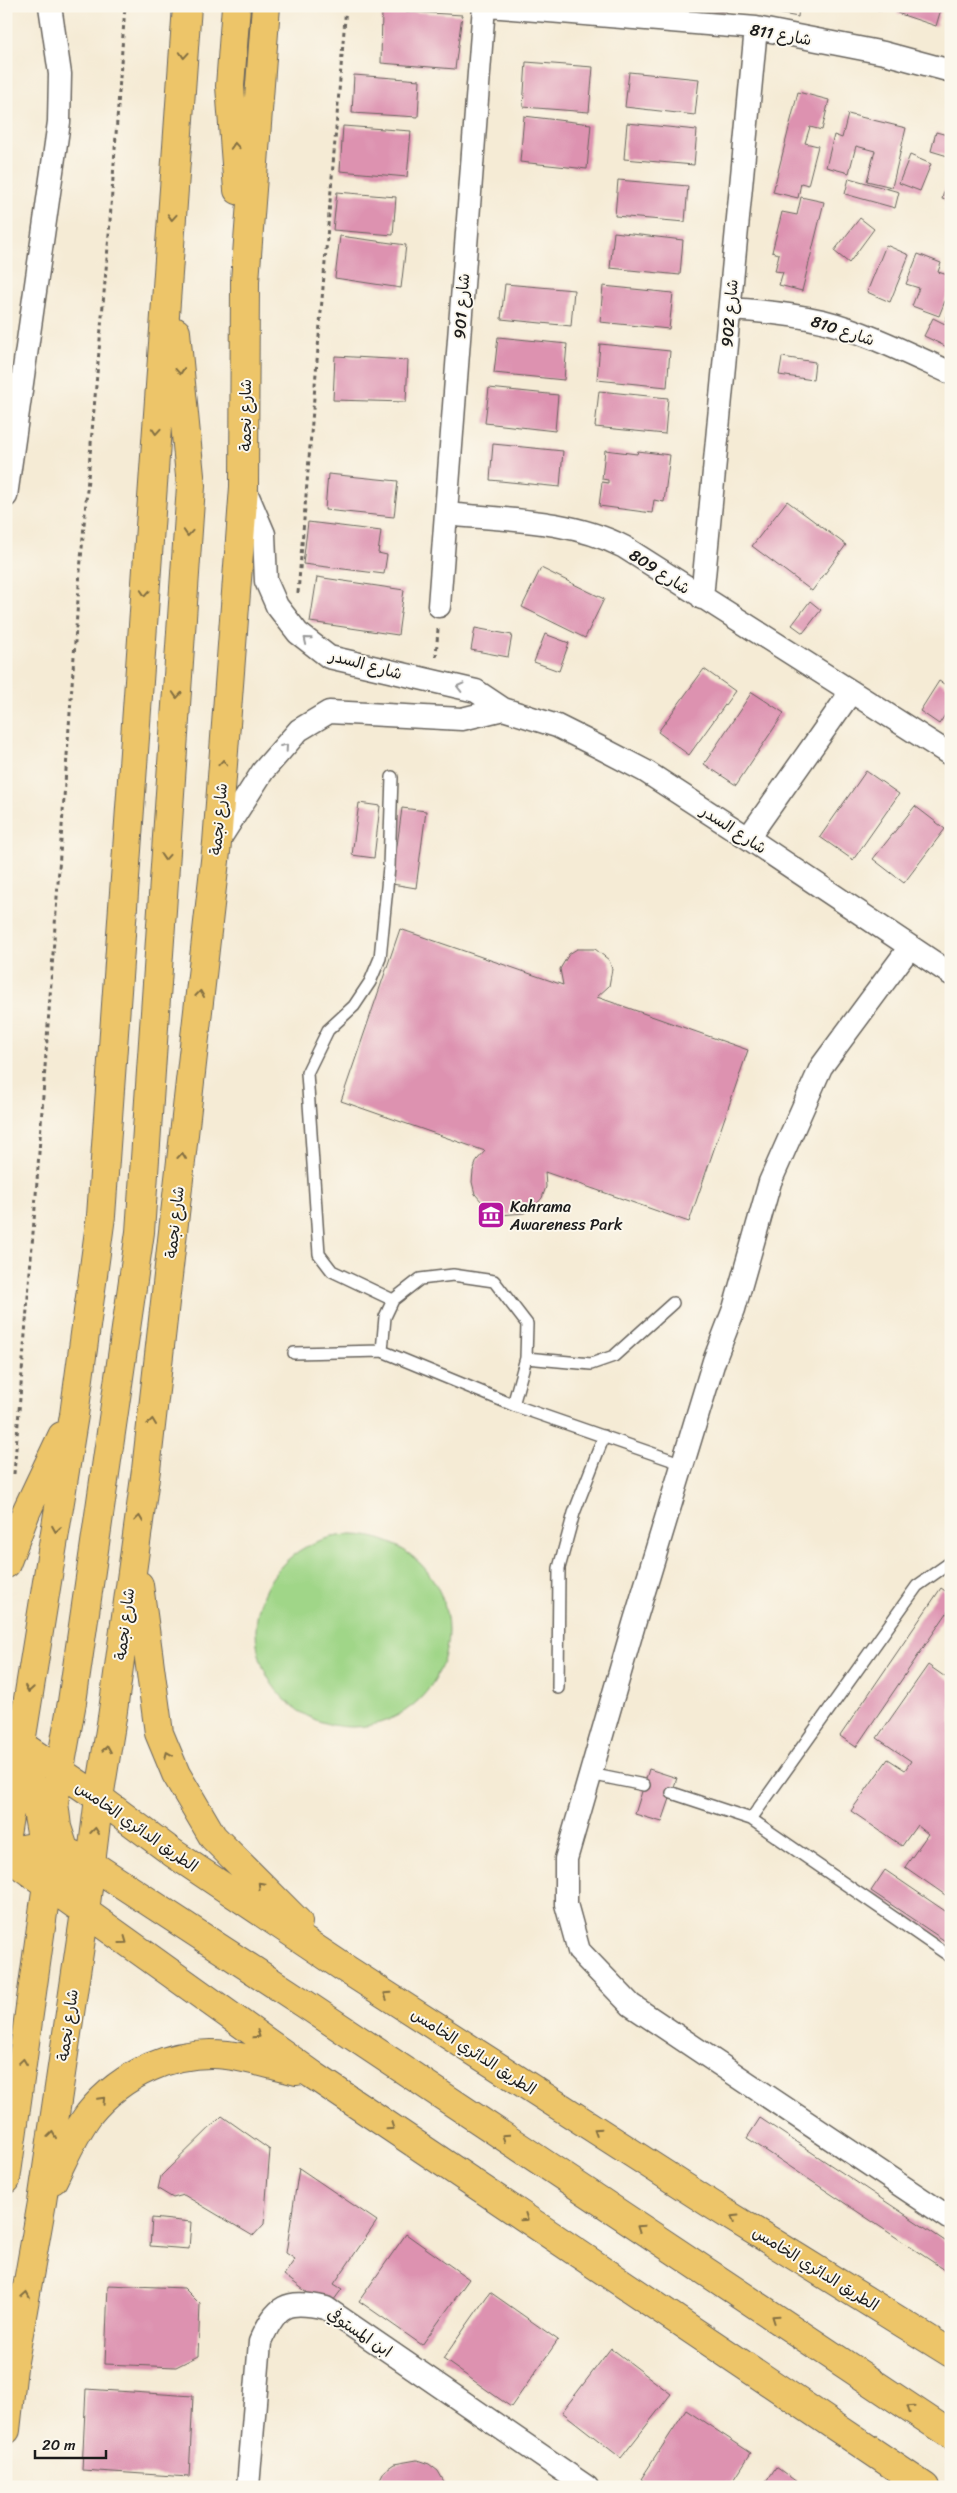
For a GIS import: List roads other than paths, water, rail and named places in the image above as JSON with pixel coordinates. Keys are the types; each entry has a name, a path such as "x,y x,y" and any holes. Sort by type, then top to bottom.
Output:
{"main road":[{"path":"85,1912 55,1847 27,1799 14,1739 74,1415 100,1216 187,6"},
{"path":"236,6 230,86 245,282"},
{"name":"شارع نجمة","path":"6,2430 13,2367 42,2202 85,1912 99,1798 112,1718 152,1422 216,843 244,487 245,282 266,6"},
{"path":"6,1835 27,1799 59,1771 73,1692 140,1222 191,486 169,253"},
{"path":"6,1564 30,1504 74,1415"},
{"path":"134,1550 159,1733 176,1774 212,1837 346,1969"},
{"name":"الطريق الدائري الخامس","path":"14,1739 174,1853 346,1969 711,2204 951,2354"},
{"path":"27,1799 99,1798"},
{"path":"6,2180 47,1884 55,1847"},
{"path":"6,1854 55,1847 91,1864 305,2004 951,2435"},
{"path":"6,1854 313,2075 925,2487"},
{"path":"42,2202 75,2137 89,2115 106,2095 127,2079 150,2067 183,2057 226,2055 313,2075"}],"street":[{"path":"6,496 59,122 60,74 50,6"},
{"name":"شارع 901","path":"440,606 484,6"},
{"name":"شارع 811","path":"488,6 756,28 884,53 951,71"},
{"name":"شارع 902","path":"702,598 756,28"},
{"name":"شارع 810","path":"730,309 777,312 822,321 865,335 951,373"},
{"name":"شارع السدر","path":"244,487 264,534 266,581 277,606 298,633 328,658 434,680 476,691 503,709 557,726 599,747 645,771 951,974"},
{"name":"شارع 809","path":"446,514 578,528 602,536 624,547 951,755"},
{"path":"748,838 851,692"},
{"path":"216,843 263,771 299,730 329,712 462,719 503,709"},
{"path":"910,947 821,1067 770,1182 734,1309 714,1361 682,1464 590,1774 566,1859 566,1904 579,1951 631,2006 951,2219"},
{"name":"ابن المستوفي","path":"248,2487 260,2342 270,2320 284,2306 303,2303 326,2308 587,2487"},
{"path":"872,2452 913,2487"}],"lane":[{"path":"392,777 389,867 380,958 370,982 354,1006 328,1030 308,1073 319,1254 332,1270 393,1300"},
{"path":"382,1351 385,1317 393,1300 420,1280 453,1275 494,1281 527,1324 526,1358 513,1405"},
{"path":"526,1358 591,1364 614,1356 672,1303"},
{"path":"294,1352 382,1351 513,1405 682,1464"},
{"path":"558,1688 559,1568 574,1514 604,1436"},
{"path":"751,1819 917,1586 951,1562"},
{"path":"590,1774 644,1785"},
{"path":"672,1793 751,1819 951,1957"}],"place":[{"name":"Kahrama Awareness Park","path":"491,1215"}]}
